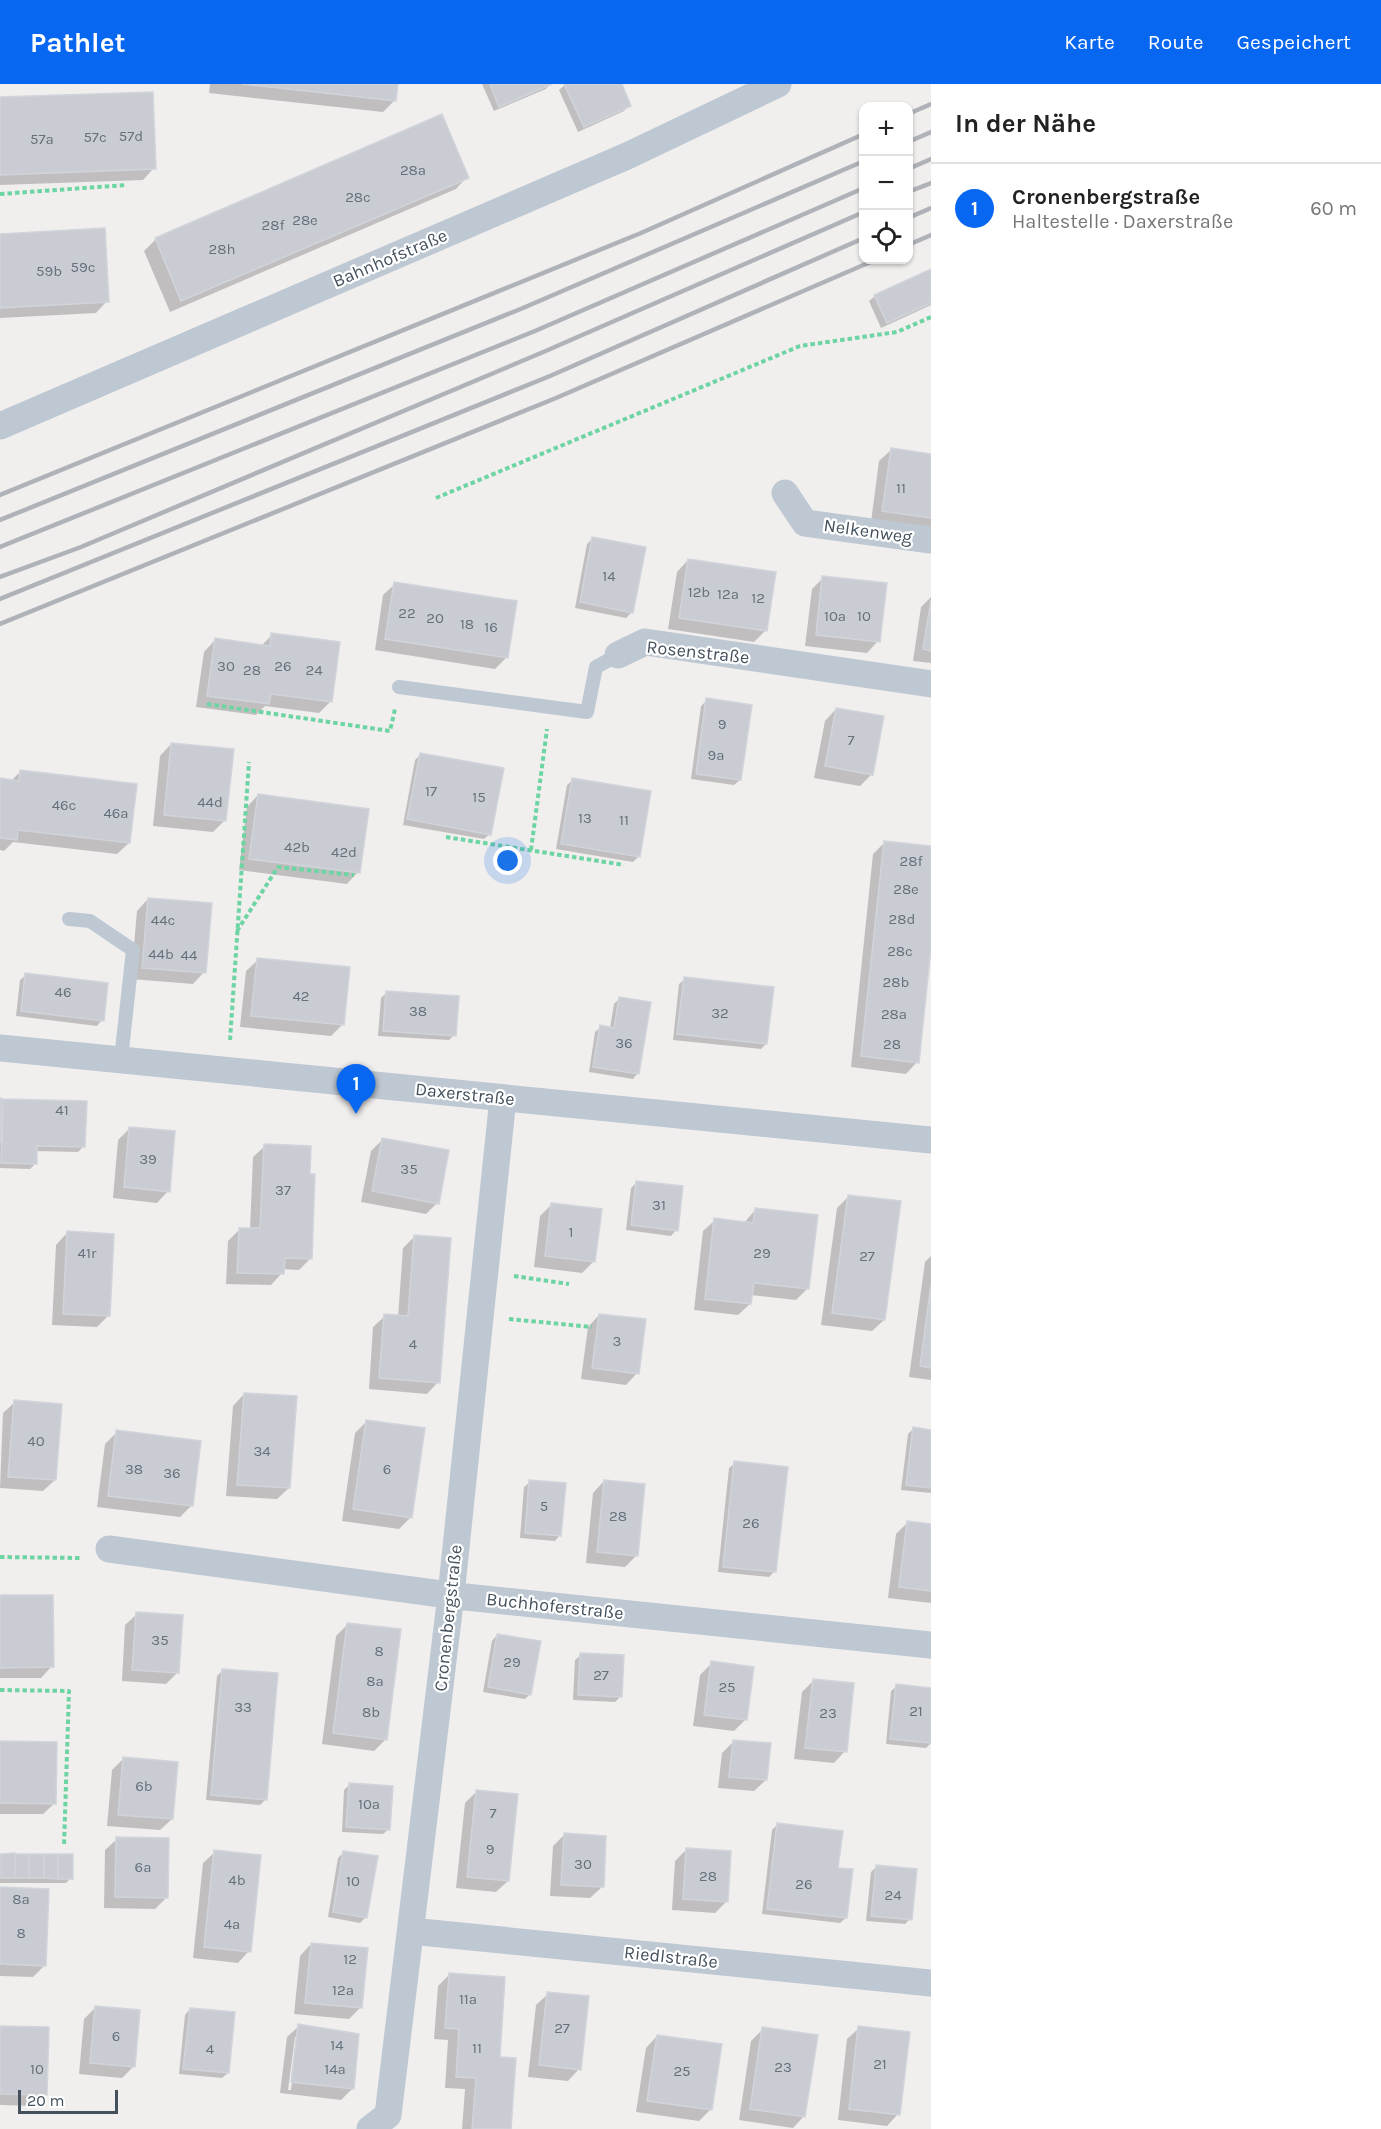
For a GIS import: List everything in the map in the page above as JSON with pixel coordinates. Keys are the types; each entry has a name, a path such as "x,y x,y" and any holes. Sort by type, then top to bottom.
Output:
{"street":[{"name":"Bahnhofstraße","path":"0,426 617,161 778,84"},
{"name":"Nelkenweg","path":"784,493 805,523 931,540"},
{"name":"Rosenstraße","path":"618,655 645,642 931,684"},
{"name":"Daxerstraße","path":"0,1048 931,1140"},
{"name":"Cronenbergstraße","path":"370,2129 388,2115 451,1595 503,1098"},
{"name":"Buchhoferstraße","path":"109,1549 451,1595 931,1645"},
{"name":"Riedlstraße","path":"411,1931 931,1983"}],"lane":[{"name":"Rosenstraße","path":"399,687 586,712 596,667 618,655"},
{"path":"69,919 90,921 133,950 121,1059"}],"path":[{"path":"0,194 126,185"},
{"path":"436,498 800,346 857,340 897,332 931,317"},
{"path":"207,704 390,731 399,687"},
{"path":"531,850 549,707"},
{"path":"229,1070 236,933 249,762"},
{"path":"446,837 624,866"},
{"path":"236,933 278,867 354,875"},
{"path":"484,1272 569,1284"},
{"path":"481,1316 592,1327"},
{"path":"0,1557 89,1558 109,1549"},
{"path":"0,1690 69,1691 64,1846"}],"building":[{"path":"242,84 398,84 396,101"},
{"path":"490,84 552,84 499,107"},
{"path":"564,84 622,84 631,106 584,127"},
{"path":"153,92 156,169 0,175 0,97"},
{"path":"442,114 469,178 181,301 155,238"},
{"path":"105,228 109,302 0,308 0,234"},
{"path":"931,269 931,303 887,323 874,295"},
{"path":"891,448 931,454 931,518 882,511"},
{"path":"592,537 646,547 633,613 580,602"},
{"path":"688,559 776,572 767,631 679,618"},
{"path":"822,576 887,583 880,642 816,635"},
{"path":"394,582 517,601 508,658 385,639"},
{"path":"931,600 931,651 923,649"},
{"path":"271,633 340,642 332,702 271,694 269,704 207,696 215,638 270,646"},
{"path":"706,698 752,705 741,780 696,774"},
{"path":"836,708 884,716 873,775 825,766"},
{"path":"171,743 234,749 226,821 164,815"},
{"path":"420,753 504,768 491,835 407,819"},
{"path":"20,770 137,784 130,843 18,830 17,840 0,838 0,778 19,781"},
{"path":"572,778 651,791 640,857 561,844"},
{"path":"258,794 369,809 360,873 249,859"},
{"path":"884,841 931,846 931,948 919,1063 861,1056"},
{"path":"148,898 212,903 206,973 142,968"},
{"path":"257,958 350,967 344,1025 251,1016"},
{"path":"25,973 108,983 104,1021 21,1011"},
{"path":"684,977 774,987 767,1044 677,1034"},
{"path":"386,991 459,996 456,1036 383,1031"},
{"path":"619,997 651,1002 639,1074 593,1067 600,1025 614,1028"},
{"path":"0,1098 3,1099 2,1142 0,1142"},
{"path":"3,1099 87,1101 85,1147 37,1146 37,1164 1,1163"},
{"path":"129,1127 175,1131 170,1192 124,1187"},
{"path":"382,1138 449,1150 439,1204 372,1191"},
{"path":"264,1144 311,1146 310,1174 315,1174 312,1259 285,1258 284,1274 237,1273 239,1228 260,1228"},
{"path":"636,1181 683,1186 678,1231 631,1225"},
{"path":"848,1195 901,1201 885,1320 832,1313"},
{"path":"551,1203 602,1209 595,1262 545,1256"},
{"path":"755,1208 818,1215 809,1289 754,1283 751,1304 705,1299 714,1218 753,1223"},
{"path":"67,1231 114,1234 110,1316 63,1314"},
{"path":"414,1235 451,1238 440,1383 379,1378 384,1314 408,1316"},
{"path":"931,1285 931,1368 920,1366"},
{"path":"599,1314 646,1319 639,1374 592,1368"},
{"path":"244,1393 297,1396 290,1488 237,1485"},
{"path":"14,1400 62,1404 56,1480 8,1477"},
{"path":"366,1420 425,1428 412,1518 353,1509"},
{"path":"913,1427 931,1430 931,1488 906,1485"},
{"path":"116,1430 201,1441 193,1506 108,1496"},
{"path":"734,1461 788,1467 776,1572 723,1567"},
{"path":"529,1480 566,1483 561,1536 525,1533"},
{"path":"604,1480 645,1484 638,1556 597,1552"},
{"path":"907,1521 931,1524 931,1591 899,1587"},
{"path":"0,1595 53,1595 54,1667 0,1668"},
{"path":"136,1612 183,1615 179,1673 132,1670"},
{"path":"347,1623 401,1629 387,1740 333,1733"},
{"path":"497,1634 541,1641 531,1695 488,1687"},
{"path":"580,1653 624,1655 622,1697 578,1695"},
{"path":"711,1661 754,1667 747,1720 704,1715"},
{"path":"222,1669 278,1673 267,1800 211,1795"},
{"path":"813,1679 854,1683 847,1752 805,1748"},
{"path":"896,1684 931,1688 931,1743 890,1739"},
{"path":"733,1740 771,1743 767,1780 729,1777"},
{"path":"0,1741 57,1742 56,1804 0,1803"},
{"path":"123,1757 178,1762 173,1819 118,1815"},
{"path":"349,1783 393,1786 390,1830 346,1827"},
{"path":"476,1790 518,1794 509,1881 467,1877"},
{"path":"777,1823 843,1831 838,1868 853,1869 847,1918 767,1909"},
{"path":"564,1833 606,1836 604,1887 561,1885"},
{"path":"116,1837 169,1838 168,1898 115,1897"},
{"path":"686,1848 731,1851 728,1902 683,1899"},
{"path":"214,1850 261,1855 251,1952 204,1947"},
{"path":"343,1851 378,1856 367,1918 333,1912"},
{"path":"15,1853 15,1878 1,1878 1,1854"},
{"path":"15,1854 29,1854 29,1878 15,1878"},
{"path":"29,1854 44,1854 44,1878 29,1878"},
{"path":"44,1854 58,1854 58,1879 44,1878"},
{"path":"58,1854 73,1854 73,1879 58,1879"},
{"path":"876,1865 917,1869 912,1920 871,1916"},
{"path":"0,1887 49,1889 46,1966 0,1964"},
{"path":"311,1943 368,1948 362,2008 305,2003"},
{"path":"449,1973 505,1977 500,2057 516,2058 511,2129 472,2129 476,2078 456,2077 459,2029 445,2028"},
{"path":"547,1992 589,1996 581,2070 539,2065"},
{"path":"95,2006 140,2010 135,2067 90,2063"},
{"path":"190,2008 235,2012 229,2073 183,2069"},
{"path":"298,2024 359,2034 354,2089 291,2082"},
{"path":"0,2026 49,2027 47,2095 0,2094"},
{"path":"858,2026 910,2032 900,2115 849,2109"},
{"path":"762,2027 818,2035 805,2117 750,2109"},
{"path":"657,2035 722,2044 712,2110 647,2101"}],"railway":[{"path":"913,112 931,104"},
{"path":"913,140 931,132"},
{"path":"0,495 641,233 859,136"},
{"path":"913,167 931,159"},
{"path":"0,520 523,308 859,163"},
{"path":"913,190 931,183"},
{"path":"0,547 535,331 859,190"},
{"path":"913,216 931,208"},
{"path":"0,577 81,547 541,353 859,214"},
{"path":"913,243 931,235"},
{"path":"0,599 550,376 859,240"},
{"path":"0,624 556,398 866,264"}],"place":[{"name":"Cronenbergstraße","path":"356,1114"}]}
